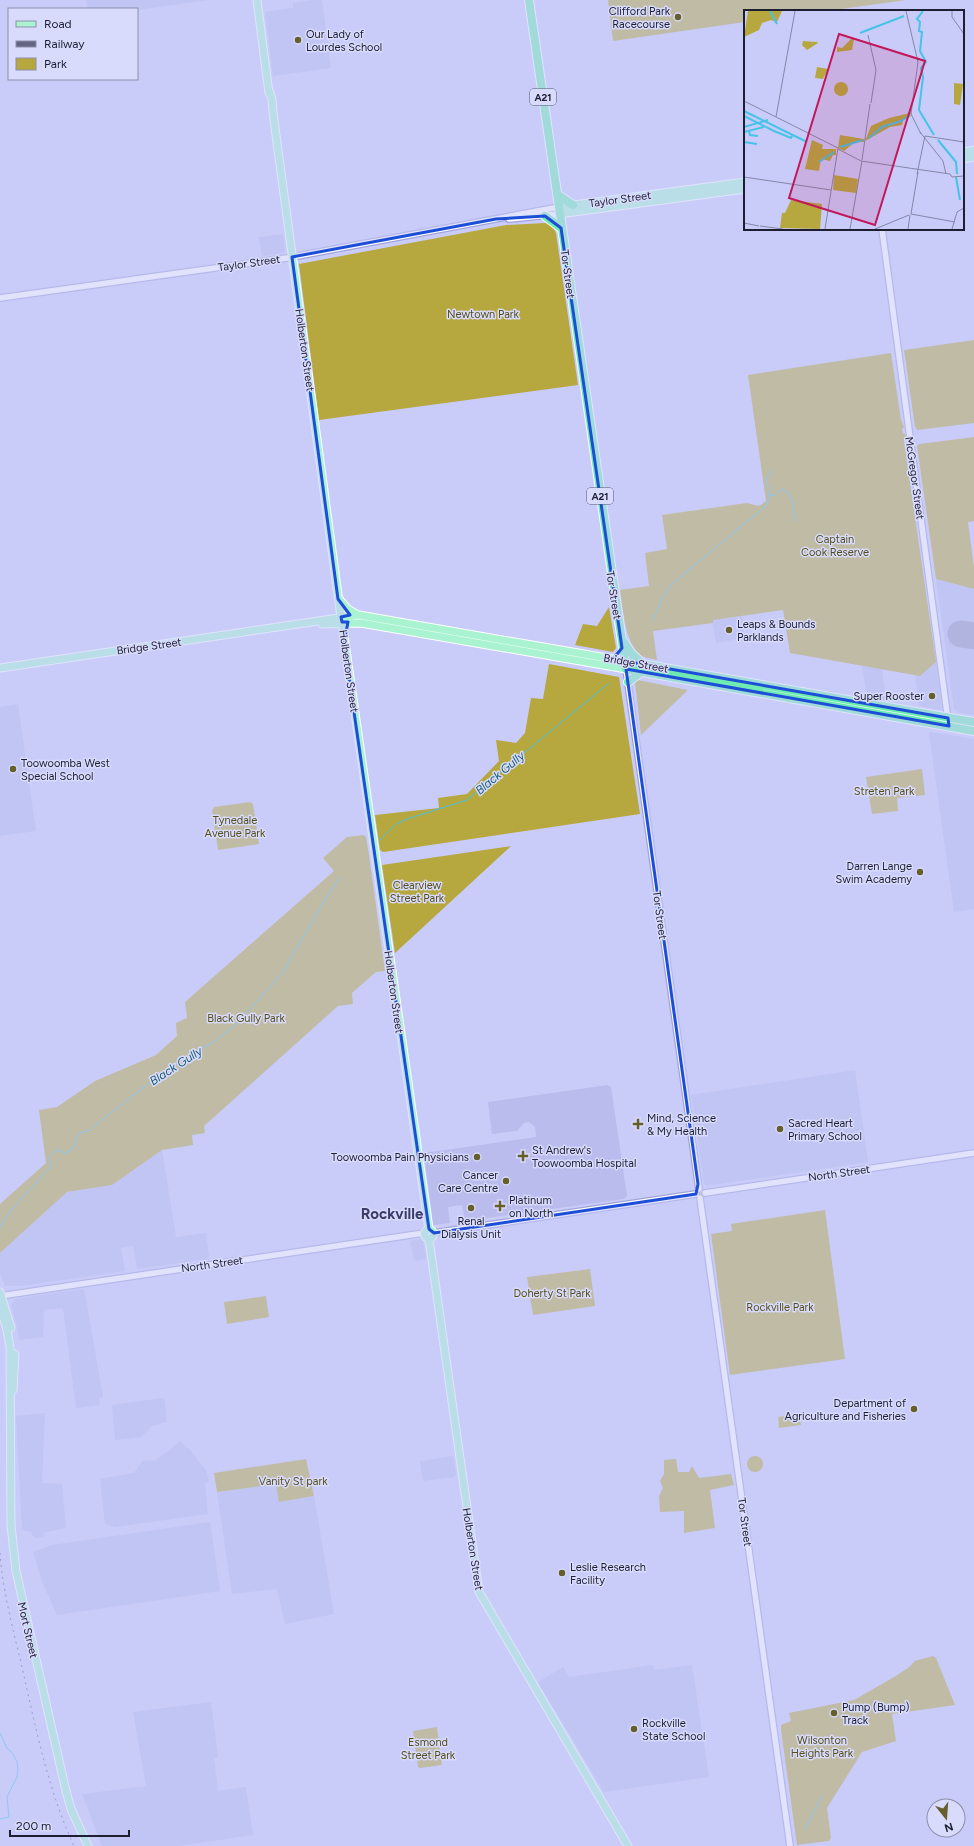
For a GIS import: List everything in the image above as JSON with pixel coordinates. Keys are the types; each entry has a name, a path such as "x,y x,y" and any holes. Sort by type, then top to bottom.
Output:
{"highway":[{"name":"Tor Street","path":"529,0 625,665"},
{"path":"557,194 573,205"},
{"path":"545,216 561,228"},
{"name":"A21","path":"621,639 642,668"},
{"name":"Bridge Street","path":"625,665 949,722 974,731"},
{"path":"628,682 642,668"},
{"name":"Bridge Street","path":"949,722 974,722"}],"main road":[{"name":"Holberton Street","path":"257,0 269,90 272,99 272,113 344,643 479,1592 628,1846"},
{"path":"964,152 974,150"},
{"path":"964,159 974,157"},
{"name":"Taylor Street","path":"559,211 573,205 744,182"},
{"name":"Taylor Street","path":"559,211 744,189"},
{"path":"338,599 348,609 359,615"},
{"name":"Bridge Street","path":"0,668 299,624 341,620 359,615 609,658 625,665"},
{"name":"Bridge Street","path":"341,620 625,665"},
{"path":"344,643 347,628 361,623"},
{"path":"609,658 618,654 622,648"},
{"name":"Mort Street","path":"1,1295 10,1323 15,1350 14,1380 10,1408"},
{"name":"Mort Street","path":"0,1306 10,1347 11,1525 16,1571 66,1791 76,1821 88,1846"}],"street":[{"name":"Taylor Street","path":"496,220 545,216 559,211"},
{"name":"Taylor Street","path":"0,298 292,257 496,220 559,211"},
{"name":"McGregor Street","path":"882,230 949,722"},
{"name":"Tor Street","path":"625,665 790,1846"},
{"name":"North Street","path":"1,1295 698,1194 702,1190 705,1193 974,1153"}],"highlighted area":[{"path":"545,216 561,228 622,648 613,659 948,718 949,726 626,669 698,1184 696,1194 434,1233 429,1229 344,643 348,622 342,622 341,617 350,615 338,599 292,257 496,219"}],"shaded area":[{"path":"86,0 208,0 138,10 138,8 87,8"},
{"name":"Our Lady of Lourdes School","path":"322,0 331,68 273,76 265,12 293,8 293,3"},
{"path":"283,234 285,251 283,253 262,256 259,237"},
{"path":"936,579 974,589 974,715 957,712 954,709"},
{"name":"Leaps & Bounds Parklands","path":"742,616 745,638 716,643 712,620"},
{"name":"Super Rooster","path":"936,662 942,708 940,710 919,706 915,675 920,676"},
{"path":"862,666 882,669 886,700 867,697"},
{"name":"Toowoomba West Special School","path":"18,704 36,831 0,836 0,707"},
{"path":"931,732 974,739 974,909 954,912 929,733"},
{"name":"Sacred Heart Primary School","path":"855,1070 868,1162 707,1186 704,1184 691,1095"},
{"name":"St Andrew's Toowoomba Hospital","path":"608,1085 611,1087 627,1196 624,1199 465,1221 462,1205 448,1207 450,1223 433,1224 424,1153 536,1137 535,1127 529,1122 524,1123 517,1131 492,1134 488,1102"},
{"path":"162,1150 176,1237 206,1233 209,1256 207,1259 137,1269 133,1246 121,1248 125,1271 21,1286 5,1286 0,1274 0,1253 67,1192 112,1185"},
{"path":"421,1239 423,1241 426,1259 414,1261 410,1241"},
{"path":"83,1289 85,1293 103,1397 99,1398 100,1405 76,1408 63,1308 44,1310 43,1337 19,1340 11,1306 15,1299"},
{"path":"163,1398 165,1402 167,1422 152,1426 141,1437 115,1440 112,1405"},
{"path":"45,1413 42,1483 62,1484 66,1528 43,1533 44,1537 34,1538 31,1532 22,1530 16,1416"},
{"path":"181,1441 206,1470 209,1481 205,1483 208,1514 115,1527 105,1524 100,1479 134,1473 143,1460 155,1461"},
{"path":"453,1456 456,1474 454,1477 423,1481 420,1461"},
{"path":"276,1484 280,1502 314,1496 334,1614 285,1624 277,1589 232,1594 217,1492"},
{"path":"210,1522 220,1591 57,1615 43,1584 33,1552 52,1545"},
{"name":"Rockville State School","path":"653,1665 654,1670 692,1665 709,1777 604,1792 538,1682 563,1667 569,1677"},
{"path":"211,1702 218,1757 214,1758 218,1791 246,1787 253,1835 178,1846 102,1846 82,1794 146,1786 133,1712"}],"green space":[{"name":"Clifford Park Racecourse","path":"608,0 906,0 834,10 744,10 744,22 613,41"},
{"name":"Newtown Park","path":"545,223 552,225 556,233 578,385 319,420 299,264 506,225"},
{"path":"974,340 974,423 917,430 915,427 904,350"},
{"name":"Captain Cook Reserve","path":"891,353 901,420 904,427 902,429 903,433 906,435 904,441 936,662 920,676 790,653 783,610 713,620 713,623 653,631 657,660 644,657 638,652 629,637 620,590 649,586 645,553 667,549 662,515 747,503 759,506 766,501 748,375"},
{"path":"974,437 974,521 968,522 974,568 974,589 936,579 917,446 919,444"},
{"path":"609,607 616,648 613,652 575,645 583,624 597,626"},
{"path":"549,664 619,677 640,814 383,852 380,850 375,815 439,808 438,798 467,794 499,761 496,740 516,743 525,733 531,698 543,699"},
{"path":"638,680 688,690 641,735 635,682"},
{"name":"Streten Park","path":"922,769 925,795 897,798 898,811 872,814 866,777"},
{"name":"Tynedale Avenue Park","path":"250,802 253,804 259,844 218,850 212,811 214,807"},
{"name":"Black Gully Park","path":"364,835 366,837 369,855 385,971 376,972 352,993 353,1004 338,1006 204,1126 205,1133 192,1135 193,1145 162,1150 112,1185 67,1192 0,1253 0,1204 46,1163 39,1110 57,1107 95,1081 156,1055 177,1036 176,1023 187,1018 185,1002 334,871 323,858 347,837"},
{"name":"Clearview Street Park","path":"511,846 395,953 382,865"},
{"name":"Rockville Park","path":"825,1210 845,1359 730,1375 711,1234 732,1231 731,1224"},
{"name":"Doherty St Park","path":"590,1269 595,1306 533,1315 527,1277"},
{"path":"266,1296 269,1317 227,1324 224,1302"},
{"path":"799,1414 801,1425 779,1428 778,1417"},
{"path":"755,1456 761,1458 763,1464 761,1470 755,1472 749,1470 747,1464 749,1458"},
{"name":"Vanity St park","path":"306,1459 314,1496 279,1502 276,1484 217,1492 214,1473"},
{"path":"676,1459 678,1472 689,1472 692,1466 699,1478 731,1474 734,1485 710,1490 715,1528 684,1533 684,1511 660,1512 659,1496 663,1488 660,1481 664,1474 664,1460"},
{"name":"Wilsonton Heights Park","path":"933,1656 936,1658 955,1705 892,1714 896,1741 862,1752 827,1808 831,1838 829,1841 797,1845 781,1730 781,1725 791,1721 789,1713 854,1700 894,1677 908,1668 915,1661"},
{"name":"Esmond Street Park","path":"437,1727 442,1765 420,1768 418,1767 413,1731"}],"waterway":[{"path":"653,621 664,594 671,585 766,506 769,498 767,478 772,471"},
{"path":"768,495 775,495 781,489 788,492 792,501 795,521"},
{"name":"Black Gully","path":"380,840 396,824 407,819 467,800 609,683"},
{"name":"Black Gully","path":"0,1227 8,1214 52,1165 49,1158 56,1150 65,1153 73,1149 79,1133 88,1131 148,1084 185,1058 217,1040 238,1022 281,975 327,896 340,877"},
{"path":"0,1733 7,1748 13,1754 17,1762 18,1769 17,1777 7,1797 9,1817 0,1819"},
{"path":"805,1829 822,1796"}],"runway":[{"path":"961,634 974,636"}],"railway":[{"path":"0,1553 13,1631 39,1741 57,1805 74,1846"}],"place":[{"name":"Clifford Park Racecourse","path":"678,17"},
{"name":"Our Lady of Lourdes School","path":"298,40"},
{"name":"Leaps & Bounds Parklands","path":"729,630"},
{"name":"Super Rooster","path":"932,696"},
{"name":"Toowoomba West Special School","path":"13,769"},
{"name":"Darren Lange Swim Academy","path":"920,872"},
{"name":"Mind, Science & My Health","path":"638,1124"},
{"name":"Sacred Heart Primary School","path":"780,1129"},
{"name":"St Andrew's Toowoomba Hospital","path":"523,1156"},
{"name":"Toowoomba Pain Physicians","path":"477,1157"},
{"name":"Cancer Care Centre","path":"506,1181"},
{"name":"Platinum on North","path":"500,1206"},
{"name":"Renal Dialysis Unit","path":"471,1208"},
{"name":"Department of Agriculture and Fisheries","path":"914,1409"},
{"name":"Leslie Research Facility","path":"562,1573"},
{"name":"Pump (Bump) Track","path":"834,1713"},
{"name":"Rockville State School","path":"634,1729"}],"district":[{"name":"Rockville","path":"392,1214"}]}
